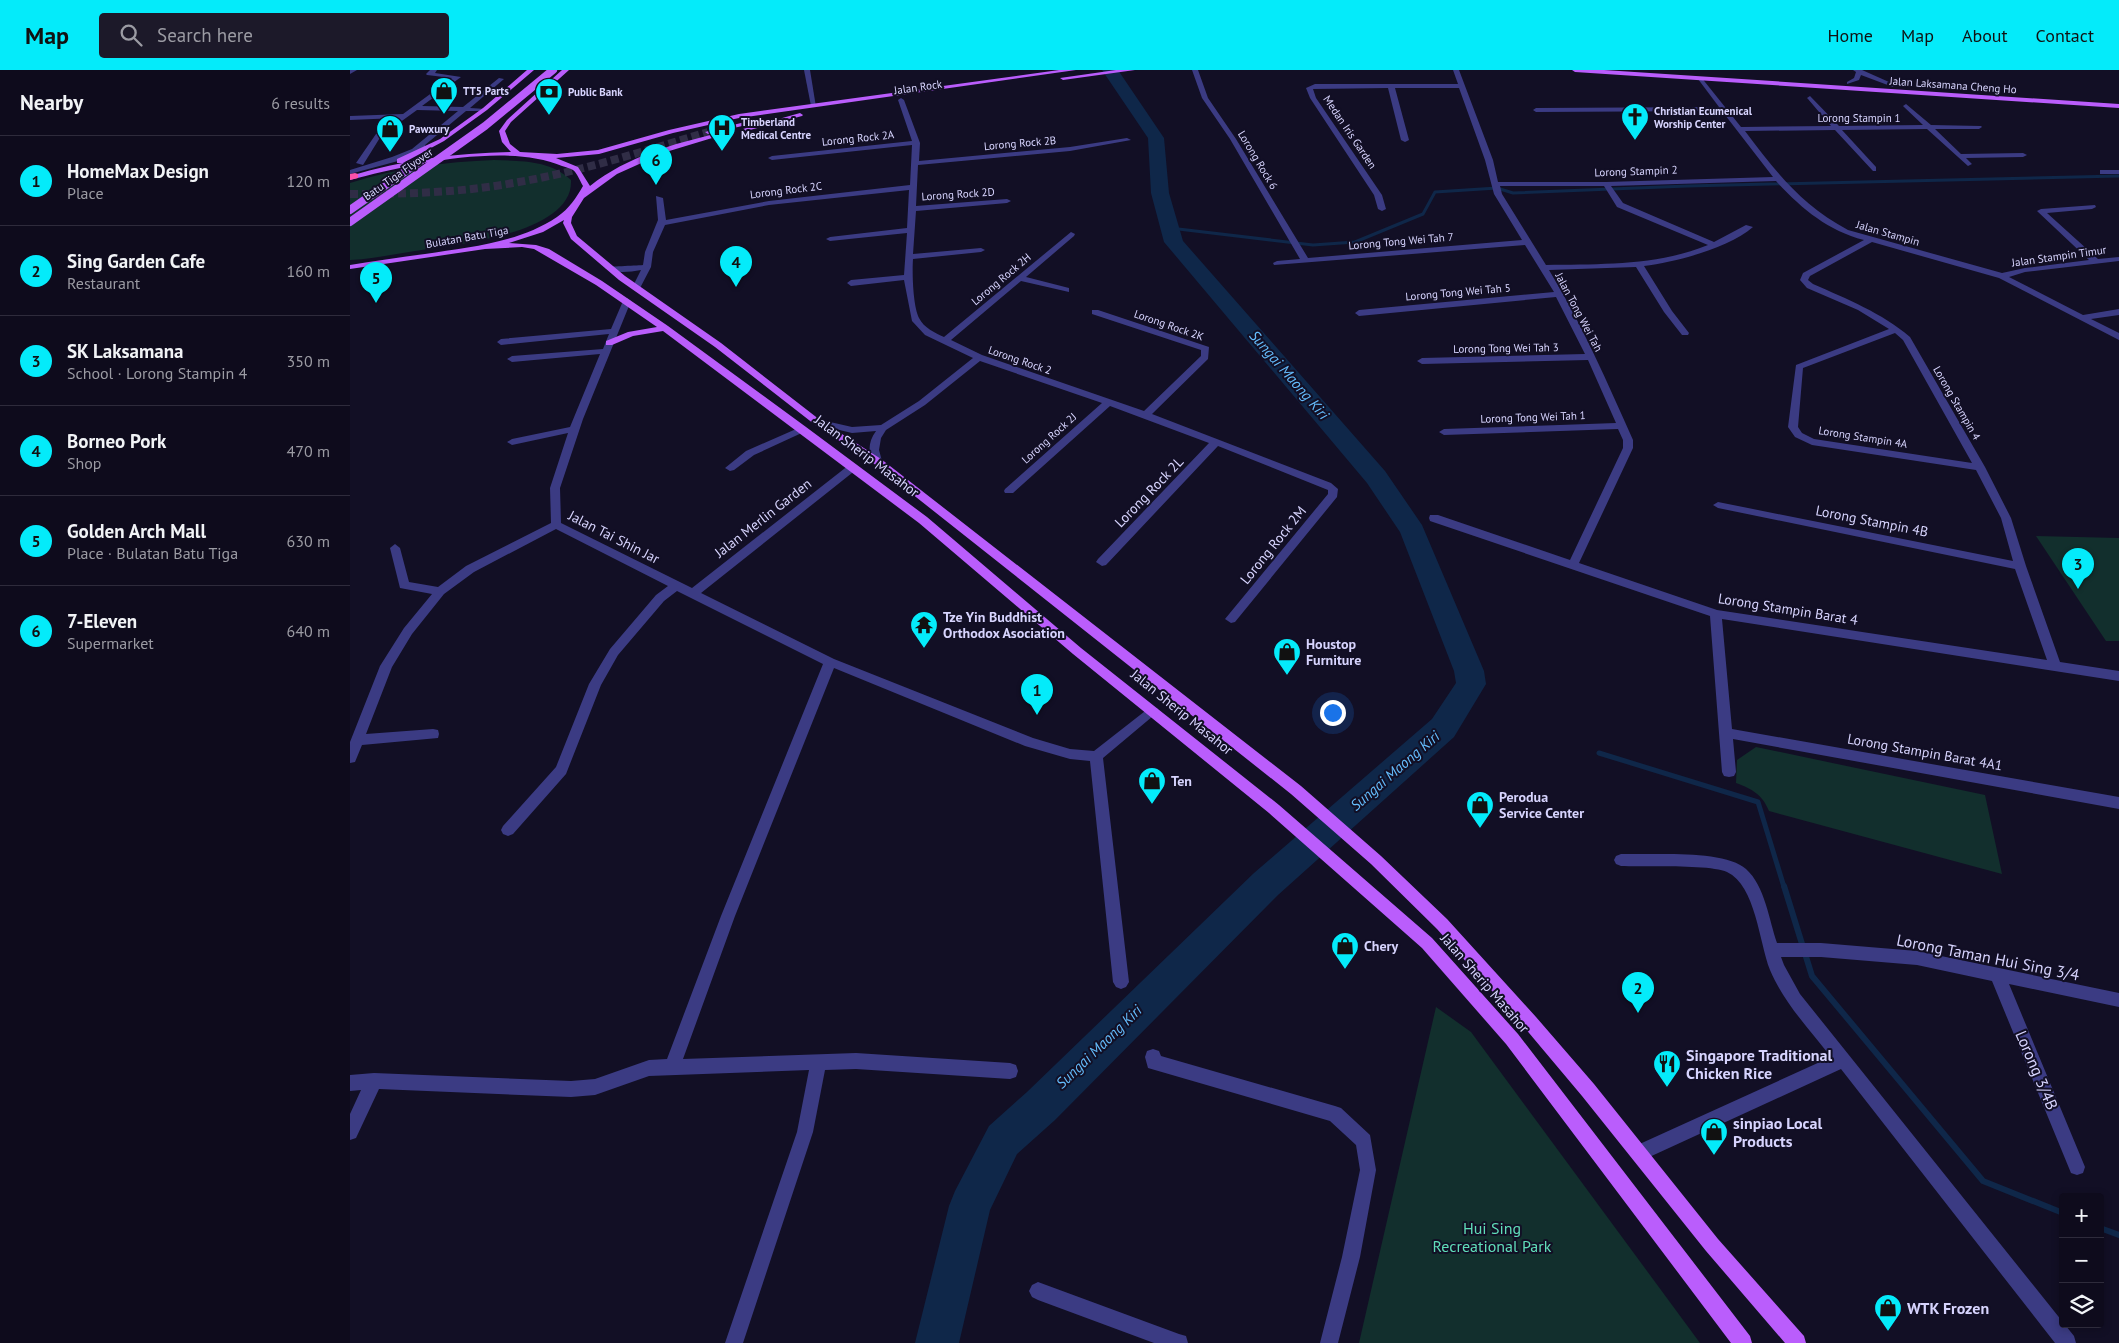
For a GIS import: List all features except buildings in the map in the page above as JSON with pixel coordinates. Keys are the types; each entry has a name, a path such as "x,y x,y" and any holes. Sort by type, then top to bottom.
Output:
{"main road":[{"path":"365,173 400,162 451,134 484,110 531,70"},
{"name":"Batu Tiga Flyover","path":"350,210 473,126 540,70"},
{"name":"Batu Tiga Flyover","path":"350,222 485,126 553,70"},
{"path":"523,155 508,147 502,131 509,121 566,70"},
{"name":"Jalan Rock","path":"523,155 557,156 599,152 703,123 1073,70"},
{"name":"Jalan Rock","path":"814,106 705,130 901,100 1132,70"},
{"name":"Jalan Laksamana Cheng Ho","path":"1575,70 2119,106"},
{"path":"1644,70 1696,75 1701,79"},
{"name":"Jalan Laksamana Cheng Ho","path":"1678,70 2119,101"},
{"name":"Bulatan Batu Tiga","path":"350,268 509,242 535,232 558,219 574,206 582,196 613,172 640,158 690,142 800,115"},
{"path":"351,176 464,156 523,155 556,160 580,172 587,186 582,196"},
{"name":"Jalan Sherip Masahor","path":"574,206 567,223 574,237 609,268 718,345 817,422 876,460 1296,790 1376,860 1442,924 1530,1022 1639,1152 1712,1245 1797,1343"},
{"name":"Jalan Sherip Masahor","path":"486,247 511,245 536,247 558,256 665,328 923,520 954,548 1153,712 1274,809 1362,885 1427,943 1512,1039 1743,1343"},
{"path":"608,347 631,334 665,328"},
{"path":"817,422 817,425 858,457 858,461 853,467"}],"street":[{"path":"350,72 354,70"},
{"path":"360,164 378,135 458,77 429,74 434,70"},
{"path":"415,150 465,109 508,70"},
{"path":"807,70 814,106"},
{"name":"Lorong Rock 6","path":"1195,70 1205,98 1305,260"},
{"name":"Jalan Tong Wei Tah","path":"1456,70 1488,160 1496,189 1559,294 1591,357 1628,440 1628,448 1573,565"},
{"path":"1849,83 1857,79 1857,71 1895,86"},
{"path":"499,79 520,80"},
{"name":"Jalan Stampin","path":"1701,79 1779,180 1790,192 1827,222 1845,232 1870,240 2002,276 2119,337"},
{"name":"Medan Iris Garden","path":"1382,209 1378,195 1309,88 1315,86 1462,86"},
{"path":"1391,86 1405,140"},
{"path":"1810,98 1873,169"},
{"name":"Lorong Rock 2","path":"901,100 916,143 908,277 915,319 928,333 979,357 1146,415 1327,485 1333,489"},
{"path":"1906,106 1968,164"},
{"path":"414,108 484,110"},
{"path":"1536,110 1723,109"},
{"path":"350,118 403,116"},
{"name":"Lorong Stampin 1","path":"1739,129 1979,127"},
{"path":"351,176 451,134"},
{"name":"Lorong Rock 2B","path":"916,163 1070,150 1127,140"},
{"name":"Lorong Rock 2A","path":"772,158 916,143"},
{"path":"1959,156 2023,155"},
{"path":"350,164 384,162"},
{"path":"2103,172 2119,172"},
{"name":"Lorong Stampin 2","path":"1496,189 1779,180"},
{"path":"1607,186 1620,204 1714,245"},
{"name":"Lorong Rock 2C","path":"664,223 770,203 912,187"},
{"path":"636,288 638,280 647,267 648,255 664,223 664,210 659,198"},
{"name":"Lorong Rock 2D","path":"911,209 1007,202"},
{"path":"2092,207 2041,211 2095,261"},
{"path":"1543,268 1639,264 1678,257 1714,245 1749,227"},
{"path":"830,239 910,230"},
{"name":"Lorong Rock 2H","path":"945,341 1072,234"},
{"name":"Lorong Stampin 4","path":"1870,240 1806,275 1804,280 1810,286 1879,317 1897,329 1907,340 1980,467 2006,518 2020,566 2055,666"},
{"name":"Lorong Tong Wei Tah 7","path":"1277,263 1527,242"},
{"path":"909,257 981,250"},
{"name":"Jalan Stampin Timur","path":"2002,276 2024,270 2119,259"},
{"path":"1639,264 1668,312 1685,333"},
{"path":"609,268 626,270 647,267"},
{"path":"852,283 908,277"},
{"path":"1020,278 1066,290"},
{"name":"Lorong Tong Wei Tah 5","path":"1359,313 1559,294"},
{"name":"Jalan Tai Shin Jar","path":"626,301 575,429 555,488 556,524 830,662 1030,742 1070,754 1096,756"},
{"name":"Lorong Rock 2K","path":"1095,312 1206,349 1205,357 1146,415"},
{"path":"2081,318 2119,312"},
{"name":"Lorong Stampin 4A","path":"1897,329 1799,367 1793,427 1795,431 1812,442 1980,467"},
{"path":"501,342 614,331"},
{"path":"512,359 608,347"},
{"path":"876,460 874,450 876,438 883,428 922,402 979,357"},
{"name":"Lorong Tong Wei Tah 3","path":"1422,361 1591,357"},
{"name":"Lorong Rock 2J","path":"1008,491 1107,402"},
{"path":"817,422 852,430 883,428"},
{"name":"Lorong Tong Wei Tah 1","path":"1444,432 1623,426"},
{"path":"512,442 575,429"},
{"path":"730,468 750,453 803,429"},
{"name":"Lorong Rock 2L","path":"1102,562 1216,442"},
{"name":"Jalan Merlin Garden","path":"693,593 853,467"},
{"name":"Lorong Rock 2M","path":"1231,619 1333,496 1333,489"},
{"name":"Lorong Stampin 4B","path":"1718,505 2020,566"},
{"name":"Lorong Stampin Barat 4","path":"1434,518 1716,614 2119,676"},
{"path":"350,757 386,666 408,631 440,591 470,569 556,524"},
{"path":"395,548 404,585 440,591"},
{"path":"508,830 561,770 595,684 614,652 660,598 677,585"},
{"path":"1716,614 1729,772"},
{"path":"672,1066 728,916 830,662"},
{"path":"1121,982 1096,756 1153,712"},
{"name":"Lorong Stampin Barat 4A1","path":"1726,733 2119,803"},
{"path":"357,740 432,734"},
{"path":"1621,860 1717,862 1731,866 1741,873 1753,890 1778,950 1782,979 1795,999 2067,1343"},
{"name":"Lorong Taman Hui Sing 3/4","path":"1778,950 1821,950 1917,958 2119,1000"},
{"name":"Lorong 3/4B","path":"1996,974 2077,1167"},
{"path":"1153,1057 1154,1062 1335,1114 1364,1141 1368,1170 1351,1257 1329,1343"},
{"path":"1639,1152 1843,1060"},
{"path":"350,1083 595,1088 649,1068 856,1061 1010,1071"},
{"path":"734,1343 805,1132 819,1062"},
{"path":"350,1132 374,1082"},
{"path":"1038,1291 1179,1343"}],"green space":[{"path":"494,160 535,163 563,173 571,180 567,198 553,213 533,225 508,233 456,245 375,258 350,260 350,183 385,173 421,167 457,162"},
{"path":"2036,536 2119,538 2119,641 2106,641"},
{"path":"1756,747 1985,795 2002,874 1769,811 1763,800 1756,793 1736,783 1737,760"},
{"name":"Hui Sing Recreational Park","path":"1436,1007 1471,1032 1700,1343 1359,1343"}],"waterway":[{"name":"Sungai Maong Kiri","path":"937,1343 970,1206 1003,1140 1041,1106 1266,884 1443,728 1471,684 1469,671 1413,531 1376,477 1174,242 1160,193 1156,138 1110,70"},
{"path":"1170,228 1313,245 1355,242 1423,214 1435,192 1497,188 1513,193 1687,186 2119,176"},
{"path":"1599,753 1758,802 1784,887"},
{"path":"1784,886 1812,976 1983,1181 2059,1211"},
{"path":"2104,1229 2119,1235"}],"tunnel":[{"path":"350,194 452,191 513,183 587,167 708,132"}],"place":[{"name":"TT5 Parts","path":"444,115"},
{"name":"Public Bank","path":"549,116"},
{"name":"Christian Ecumenical Worship Center","path":"1635,141"},
{"name":"Timberland Medical Centre","path":"722,152"},
{"name":"Pawxury","path":"390,153"},
{"name":"7-Eleven","path":"656,185"},
{"name":"Borneo Pork","path":"736,287"},
{"name":"Golden Arch Mall","path":"376,303"},
{"name":"SK Laksamana","path":"2078,589"},
{"name":"Tze Yin Buddhist Orthodox Asociation","path":"924,649"},
{"name":"Houstop Furniture","path":"1287,676"},
{"name":"HomeMax Design","path":"1037,715"},
{"name":"Ten","path":"1152,805"},
{"name":"Perodua Service Center","path":"1480,829"},
{"name":"Chery","path":"1345,970"},
{"name":"Sing Garden Cafe","path":"1638,1013"},
{"name":"Singapore Traditional Chicken Rice","path":"1667,1088"},
{"name":"sinpiao Local Products","path":"1714,1156"},
{"name":"WTK Frozen","path":"1888,1332"}]}
